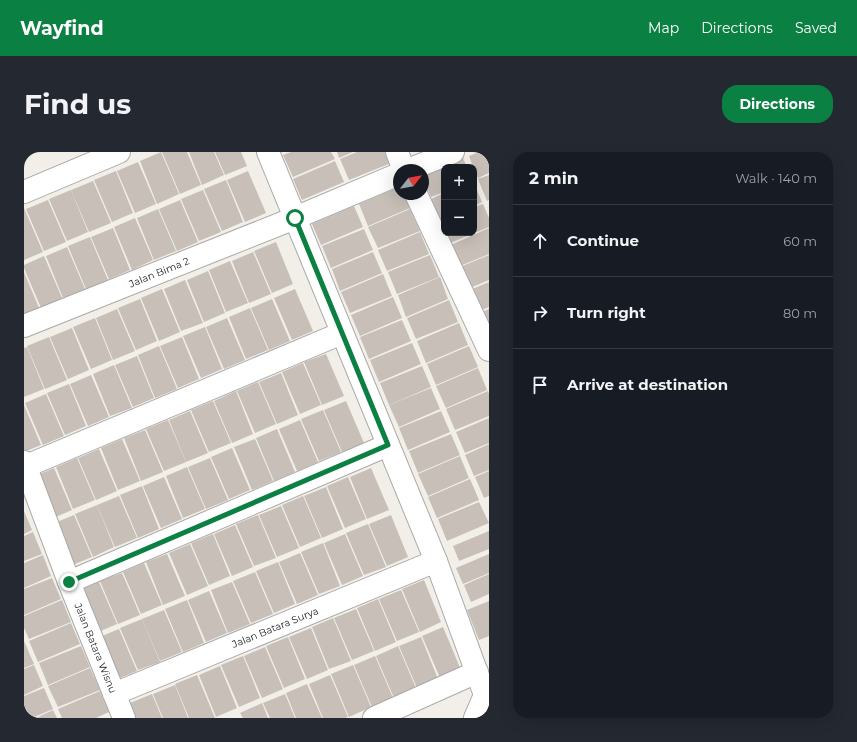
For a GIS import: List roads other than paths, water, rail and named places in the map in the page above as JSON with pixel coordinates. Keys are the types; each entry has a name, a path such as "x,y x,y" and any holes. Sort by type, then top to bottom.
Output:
{"street":[{"path":"24,192 119,152"},
{"path":"268,152 436,561 477,672 487,694 475,718"},
{"path":"397,152 402,164"},
{"path":"423,164 453,152"},
{"name":"Jalan Bima 2","path":"24,326 295,218 393,177"},
{"path":"419,200 489,350"},
{"path":"25,465 342,334"},
{"path":"69,582 388,445"},
{"name":"Jalan Batara Wisnu","path":"25,465 69,582 124,718"},
{"name":"Jalan Batara Surya","path":"114,694 436,561"},
{"path":"374,718 477,672"}]}
